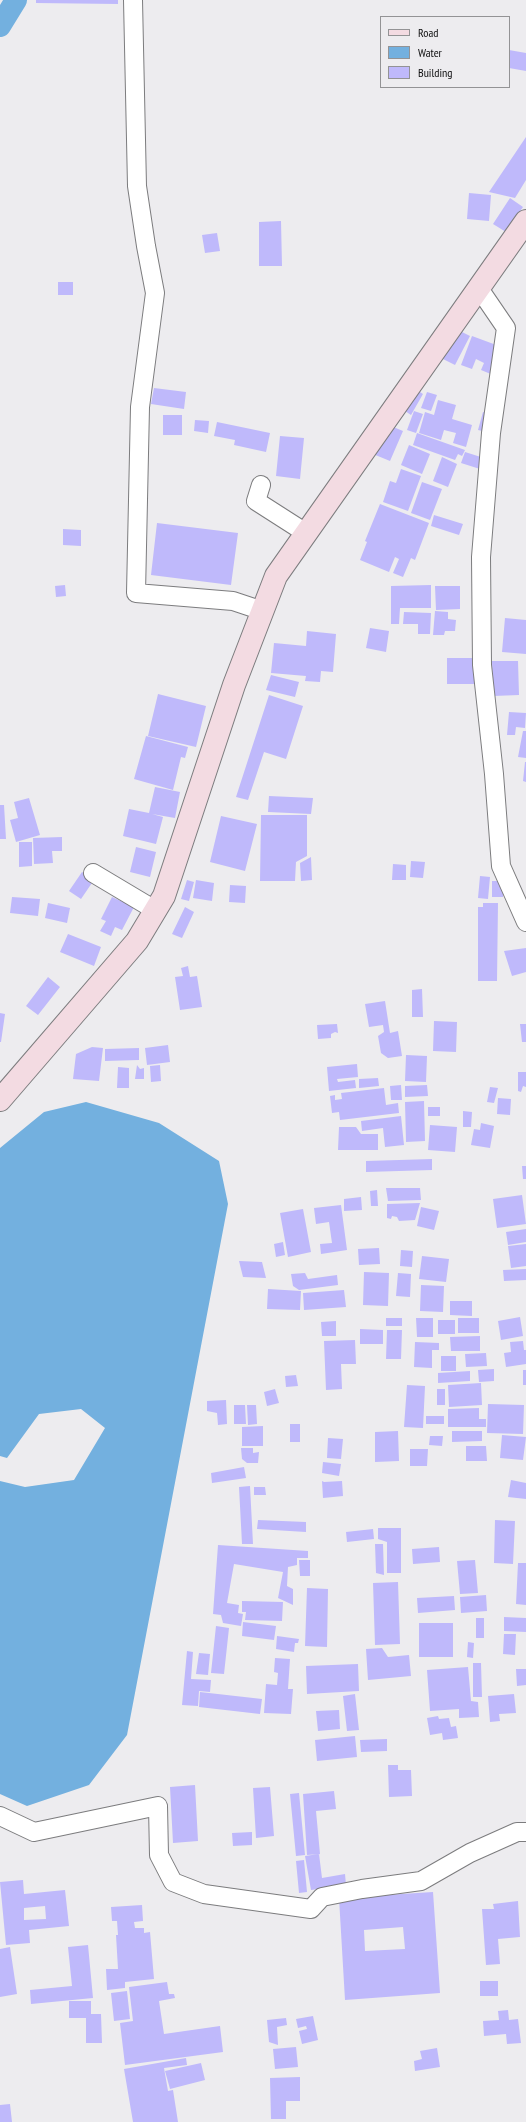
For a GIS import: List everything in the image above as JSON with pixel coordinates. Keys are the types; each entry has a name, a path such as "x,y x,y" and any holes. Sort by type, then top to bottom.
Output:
{"main road":[{"path":"0,1100 137,941 164,896 234,685 276,576 478,287 526,221"}],"street":[{"path":"133,0 137,186 155,293 140,407 136,594 233,601 263,611"},
{"path":"478,287 506,328 490,434 481,557 482,665 494,774 500,866 526,922"},
{"path":"261,485 256,501 306,533"},
{"path":"93,873 155,910"},
{"path":"0,1816 34,1832 158,1806 159,1855 173,1882 204,1894 311,1909 322,1898 362,1889 421,1881 470,1853 517,1832 526,1832"}],"water":[{"path":"86,1102 159,1123 219,1161 228,1204 127,1735 89,1785 27,1806 0,1794 0,1481 25,1487 74,1480 105,1428 81,1409 39,1414 7,1458 0,1456 0,1148 44,1112"}],"building":[{"path":"36,0 118,0 118,4 36,3"},
{"path":"510,50 526,53 526,71 510,68"},
{"path":"526,137 526,180 515,198 489,192"},
{"path":"469,193 491,195 489,221 467,219"},
{"path":"510,198 523,207 506,232 493,224"},
{"path":"281,221 282,266 259,266 259,222"},
{"path":"217,233 220,251 205,253 202,235"},
{"path":"58,282 73,282 73,295 58,295"},
{"path":"454,328 470,336 455,365 439,357"},
{"path":"472,336 499,346 491,365 502,370 498,377 481,370 484,363 476,359 472,369 461,365"},
{"path":"154,388 186,392 184,409 151,404"},
{"path":"417,390 423,394 411,415 405,411"},
{"path":"427,392 437,395 431,411 421,408"},
{"path":"438,400 456,405 452,419 472,425 466,447 453,443 456,433 444,430 441,440 419,433 425,412 434,415"},
{"path":"414,411 423,414 416,433 407,430"},
{"path":"483,412 496,415 491,433 478,430"},
{"path":"163,415 182,415 182,435 163,435"},
{"path":"195,420 209,421 208,433 194,431"},
{"path":"217,422 270,433 266,452 234,445 235,440 214,436"},
{"path":"386,424 403,431 390,461 373,454"},
{"path":"417,433 465,450 462,456 458,454 455,460 413,445"},
{"path":"280,436 304,438 300,479 276,476"},
{"path":"409,445 430,454 422,474 401,465"},
{"path":"465,452 484,458 480,469 461,463"},
{"path":"442,457 457,464 448,487 433,481"},
{"path":"401,469 421,476 408,511 383,502 390,481 396,483"},
{"path":"422,482 442,489 430,520 411,513"},
{"path":"380,504 429,523 415,560 411,558 403,577 393,573 399,559 395,557 389,572 360,560 367,542 365,541"},
{"path":"434,515 463,524 459,535 431,526"},
{"path":"157,523 238,533 231,585 151,575"},
{"path":"63,529 81,530 81,546 63,545"},
{"path":"65,585 66,596 56,597 55,586"},
{"path":"431,585 431,608 400,608 399,624 391,624 391,586"},
{"path":"435,586 460,586 460,609 436,610"},
{"path":"435,611 448,612 448,619 456,620 455,631 445,631 444,635 433,635"},
{"path":"404,612 431,613 430,634 418,634 418,624 403,624"},
{"path":"505,618 526,620 526,654 502,652"},
{"path":"370,628 389,631 386,652 366,648"},
{"path":"307,631 336,634 333,672 321,671 320,682 305,681 306,676 271,673 274,643 306,646"},
{"path":"447,658 482,658 482,684 447,684"},
{"path":"492,661 518,661 519,695 493,696"},
{"path":"271,675 299,682 295,697 266,690"},
{"path":"158,694 206,706 196,747 148,736"},
{"path":"269,695 303,706 286,759 264,752 248,800 236,797"},
{"path":"509,712 526,713 525,728 516,727 515,735 507,735"},
{"path":"523,731 526,731 526,758 518,757"},
{"path":"146,736 188,747 185,758 181,757 173,790 134,779"},
{"path":"526,762 526,782 523,781"},
{"path":"155,787 180,792 175,818 152,814 163,817 156,844 123,836 129,809 149,813"},
{"path":"269,796 313,798 311,814 268,812"},
{"path":"29,798 40,835 16,842 10,820 18,818 14,802"},
{"path":"0,805 4,805 6,839 0,839"},
{"path":"261,815 307,815 307,856 296,862 295,881 260,881"},
{"path":"221,816 257,824 245,871 210,862"},
{"path":"62,837 62,851 52,851 53,863 34,864 33,838"},
{"path":"19,842 32,842 32,866 19,867"},
{"path":"136,847 156,852 150,877 130,872"},
{"path":"311,857 312,880 301,881 300,863"},
{"path":"411,861 425,862 423,878 410,877"},
{"path":"393,864 406,865 406,880 392,880"},
{"path":"82,872 94,880 81,899 69,891"},
{"path":"480,876 490,877 488,899 478,898"},
{"path":"187,880 194,882 189,901 181,899"},
{"path":"196,880 214,883 212,901 193,898"},
{"path":"492,881 503,881 503,897 492,897"},
{"path":"230,885 246,886 245,903 229,902"},
{"path":"12,897 40,899 38,916 10,913"},
{"path":"112,897 134,907 122,930 115,927 111,936 100,931 106,921 101,919"},
{"path":"48,903 70,908 67,923 45,918"},
{"path":"483,903 498,903 497,981 478,981 478,907 483,907"},
{"path":"185,907 194,912 182,938 172,934"},
{"path":"68,934 101,947 94,966 60,952"},
{"path":"526,948 526,972 512,976 504,951"},
{"path":"188,966 190,977 197,976 202,1007 180,1010 175,977 183,976 181,968"},
{"path":"48,977 60,987 38,1015 26,1006"},
{"path":"422,989 423,1017 412,1017 412,990"},
{"path":"385,1001 390,1033 398,1031 402,1056 388,1058 381,1053 378,1036 384,1032 383,1025 369,1027 365,1004"},
{"path":"0,1013 5,1014 1,1042 0,1042"},
{"path":"434,1021 457,1022 456,1052 433,1051"},
{"path":"337,1024 338,1033 335,1032 331,1034 331,1038 318,1039 317,1025"},
{"path":"520,1024 526,1024 526,1042 522,1042"},
{"path":"168,1045 170,1062 147,1065 145,1048"},
{"path":"92,1047 103,1048 99,1081 73,1079 76,1054"},
{"path":"139,1048 139,1060 105,1061 105,1049"},
{"path":"406,1055 427,1056 426,1082 405,1081"},
{"path":"357,1064 358,1077 337,1079 338,1082 355,1080 356,1088 329,1091 327,1067"},
{"path":"137,1065 140,1069 144,1068 144,1079 135,1079"},
{"path":"160,1065 161,1081 151,1082 150,1066"},
{"path":"118,1067 129,1068 129,1088 117,1088"},
{"path":"518,1072 526,1072 526,1087 523,1086 521,1092 518,1091"},
{"path":"378,1078 379,1086 359,1088 359,1079"},
{"path":"401,1085 402,1100 391,1100 390,1086"},
{"path":"427,1085 428,1096 405,1097 405,1086"},
{"path":"490,1087 498,1088 494,1103 487,1102"},
{"path":"384,1088 386,1105 398,1103 399,1113 340,1120 339,1112 332,1113 330,1096 335,1095 335,1100 342,1099 341,1093"},
{"path":"498,1098 511,1099 510,1115 497,1114"},
{"path":"424,1101 425,1141 406,1142 405,1102"},
{"path":"428,1107 440,1107 440,1116 428,1116"},
{"path":"463,1111 472,1112 471,1127 463,1127"},
{"path":"401,1116 404,1145 385,1147 383,1128 362,1131 361,1121"},
{"path":"481,1123 494,1126 490,1148 471,1145 474,1129 480,1130"},
{"path":"430,1125 457,1127 455,1152 428,1150"},
{"path":"339,1127 356,1127 361,1134 378,1134 378,1150 338,1150"},
{"path":"432,1159 432,1170 366,1172 366,1161"},
{"path":"522,1166 526,1166 526,1179 523,1179"},
{"path":"386,1188 420,1188 421,1200 388,1201"},
{"path":"377,1190 378,1206 371,1206 370,1191"},
{"path":"522,1195 526,1224 497,1228 493,1199"},
{"path":"361,1197 362,1210 344,1211 344,1199"},
{"path":"420,1203 415,1220 399,1221 397,1217 392,1216 391,1219 387,1218 387,1204"},
{"path":"341,1205 347,1250 321,1254 320,1244 332,1243 329,1222 316,1224 314,1208"},
{"path":"421,1207 439,1211 434,1230 417,1226"},
{"path":"303,1209 311,1252 288,1257 280,1213"},
{"path":"526,1229 526,1242 508,1245 506,1232"},
{"path":"283,1242 285,1255 276,1257 274,1244"},
{"path":"526,1244 526,1266 511,1268 508,1246"},
{"path":"379,1248 380,1264 359,1265 358,1249"},
{"path":"401,1250 413,1251 412,1267 400,1266"},
{"path":"422,1256 449,1259 446,1282 419,1279"},
{"path":"239,1261 262,1262 266,1278 243,1277"},
{"path":"526,1269 526,1280 504,1281 503,1270"},
{"path":"364,1272 389,1273 388,1306 363,1305"},
{"path":"305,1273 308,1279 337,1275 338,1285 299,1290 293,1286 291,1274"},
{"path":"398,1273 411,1274 410,1297 396,1296"},
{"path":"421,1285 444,1286 443,1312 420,1311"},
{"path":"268,1289 301,1291 300,1310 267,1309"},
{"path":"344,1290 346,1307 304,1310 303,1293"},
{"path":"450,1301 472,1301 472,1316 450,1315"},
{"path":"520,1317 523,1336 501,1340 498,1321"},
{"path":"386,1318 402,1318 402,1326 386,1326"},
{"path":"416,1318 433,1318 433,1337 417,1337"},
{"path":"458,1318 479,1318 479,1333 458,1333"},
{"path":"438,1320 455,1320 455,1334 438,1334"},
{"path":"336,1321 336,1336 322,1336 321,1322"},
{"path":"360,1329 383,1330 383,1344 360,1344"},
{"path":"387,1330 402,1330 401,1359 386,1359"},
{"path":"480,1336 480,1351 451,1351 450,1337"},
{"path":"355,1340 356,1364 341,1364 342,1389 326,1390 324,1341"},
{"path":"523,1341 524,1350 526,1350 526,1364 506,1367 504,1353 511,1352 510,1342"},
{"path":"415,1342 439,1343 439,1350 432,1350 432,1368 414,1367"},
{"path":"486,1353 487,1366 466,1367 465,1354"},
{"path":"441,1356 456,1356 456,1371 441,1371"},
{"path":"494,1369 494,1381 479,1382 478,1370"},
{"path":"523,1370 526,1370 526,1385 523,1385"},
{"path":"470,1371 470,1381 438,1383 438,1373"},
{"path":"296,1375 298,1386 286,1387 285,1376"},
{"path":"481,1383 482,1405 449,1407 448,1385"},
{"path":"407,1385 425,1386 423,1428 404,1427"},
{"path":"275,1389 279,1403 267,1406 264,1392"},
{"path":"437,1389 445,1389 445,1405 437,1405"},
{"path":"226,1400 227,1424 218,1425 217,1413 207,1411 207,1401"},
{"path":"488,1404 524,1405 523,1434 487,1433"},
{"path":"234,1405 245,1405 246,1424 234,1424"},
{"path":"247,1405 256,1405 257,1424 248,1425"},
{"path":"479,1408 479,1419 486,1419 486,1427 448,1427 448,1409"},
{"path":"426,1416 444,1416 444,1424 426,1424"},
{"path":"290,1424 300,1424 300,1442 290,1442"},
{"path":"263,1426 263,1446 242,1446 242,1427"},
{"path":"398,1431 399,1461 375,1462 375,1432"},
{"path":"452,1431 482,1431 482,1441 452,1442"},
{"path":"502,1435 526,1437 523,1460 500,1458"},
{"path":"430,1436 443,1436 442,1446 429,1445"},
{"path":"328,1438 343,1439 341,1459 327,1458"},
{"path":"466,1446 486,1446 487,1461 466,1461"},
{"path":"241,1448 253,1448 253,1453 259,1452 258,1463 247,1463 242,1459"},
{"path":"410,1449 428,1449 427,1466 410,1466"},
{"path":"323,1462 341,1464 339,1476 322,1473"},
{"path":"244,1467 246,1478 212,1483 211,1473"},
{"path":"511,1480 526,1483 526,1499 508,1497"},
{"path":"322,1481 342,1481 343,1496 323,1498"},
{"path":"250,1486 253,1544 242,1544 239,1487"},
{"path":"254,1487 265,1487 266,1495 254,1495"},
{"path":"258,1520 306,1522 306,1532 257,1529"},
{"path":"495,1520 515,1521 513,1564 494,1563"},
{"path":"378,1528 401,1528 401,1573 387,1573 387,1542 378,1539"},
{"path":"373,1529 374,1539 347,1542 346,1532"},
{"path":"375,1544 383,1544 384,1575 376,1573"},
{"path":"218,1545 308,1551 308,1558 297,1558 297,1565 288,1567 287,1586 293,1589 293,1605 278,1598 283,1572 234,1564 227,1603 239,1605 238,1613 243,1614 241,1626 223,1623 221,1615 213,1614"},
{"path":"439,1547 440,1562 413,1564 412,1549"},
{"path":"299,1560 310,1560 310,1576 300,1576"},
{"path":"475,1560 478,1593 460,1594 457,1561"},
{"path":"518,1563 526,1563 526,1605 516,1604"},
{"path":"398,1582 400,1644 375,1645 373,1583"},
{"path":"307,1588 328,1589 327,1647 305,1646"},
{"path":"486,1595 487,1611 461,1613 460,1597"},
{"path":"454,1596 455,1610 418,1613 417,1598"},
{"path":"242,1601 283,1602 282,1621 245,1620 246,1612 242,1612"},
{"path":"504,1617 526,1618 526,1632 504,1631"},
{"path":"476,1618 484,1618 484,1638 476,1638"},
{"path":"243,1622 276,1626 274,1640 242,1636"},
{"path":"419,1623 453,1623 453,1657 419,1657"},
{"path":"216,1626 229,1628 224,1674 211,1673"},
{"path":"504,1634 516,1634 515,1655 503,1654"},
{"path":"277,1636 299,1639 298,1643 295,1643 294,1652 276,1649"},
{"path":"468,1642 474,1643 473,1658 467,1657"},
{"path":"382,1648 388,1657 409,1655 411,1676 368,1680 366,1649"},
{"path":"187,1651 193,1652 191,1679 211,1680 210,1692 199,1691 198,1706 182,1705"},
{"path":"199,1653 210,1654 208,1675 196,1674"},
{"path":"275,1658 290,1659 288,1689 293,1689 291,1714 264,1713 266,1684 277,1685 278,1673 274,1672"},
{"path":"473,1663 481,1663 482,1697 473,1697"},
{"path":"358,1664 359,1691 307,1694 306,1666"},
{"path":"468,1667 471,1701 478,1702 479,1717 459,1718 459,1709 430,1711 427,1670"},
{"path":"516,1669 526,1669 526,1685 517,1686"},
{"path":"200,1692 262,1699 260,1714 199,1707"},
{"path":"355,1694 359,1730 347,1731 343,1696"},
{"path":"514,1694 516,1713 499,1714 500,1721 490,1722 488,1696"},
{"path":"339,1710 340,1729 318,1731 316,1711"},
{"path":"438,1716 439,1719 449,1718 451,1727 456,1726 458,1738 443,1740 442,1733 430,1735 427,1718"},
{"path":"355,1736 357,1757 317,1761 315,1740"},
{"path":"387,1739 387,1751 361,1752 360,1740"},
{"path":"388,1765 398,1765 398,1770 411,1770 412,1796 389,1797"},
{"path":"195,1785 198,1841 173,1843 170,1787"},
{"path":"270,1787 274,1836 256,1838 253,1788"},
{"path":"334,1791 336,1809 316,1811 320,1854 307,1855 303,1794"},
{"path":"299,1793 305,1855 296,1856 290,1794"},
{"path":"252,1832 252,1845 233,1846 232,1833"},
{"path":"319,1854 322,1878 345,1874 346,1885 311,1890 305,1856"},
{"path":"304,1860 307,1892 299,1893 296,1861"},
{"path":"23,1880 24,1894 65,1890 69,1926 29,1930 30,1943 6,1945 0,1882","holes":["45,1906 46,1919 24,1920 24,1908"]},
{"path":"433,1892 440,1993 345,2000 339,1898","holes":["403,1927 405,1949 365,1951 364,1930"]},
{"path":"518,1901 520,1937 498,1939 500,1964 486,1965 482,1909 494,1909 493,1904"},
{"path":"142,1905 143,1921 134,1922 135,1928 144,1928 144,1933 150,1932 154,1979 125,1982 125,1988 107,1990 106,1969 118,1969 116,1935 118,1935 117,1921 112,1921 111,1907"},
{"path":"88,1945 93,1998 31,2004 30,1990 72,1986 68,1947"},
{"path":"10,1947 17,1994 0,1997 0,1949"},
{"path":"480,1981 498,1981 498,1996 480,1996"},
{"path":"167,1982 169,1994 174,1994 175,1998 159,2001 164,2034 220,2026 223,2052 125,2065 120,2023 133,2021 129,1987"},
{"path":"127,1991 130,2019 114,2021 111,1993"},
{"path":"69,2001 91,2001 91,2014 101,2014 102,2043 86,2043 86,2018 69,2018"},
{"path":"508,2010 509,2020 518,2019 521,2043 507,2044 506,2034 484,2036 483,2021 499,2020 498,2011"},
{"path":"313,2016 318,2040 302,2044 299,2031 307,2029 306,2026 298,2028 296,2019"},
{"path":"286,2018 287,2025 277,2027 278,2045 269,2042 267,2020"},
{"path":"296,2047 298,2067 275,2069 273,2049"},
{"path":"437,2048 440,2067 415,2071 414,2061 422,2059 420,2051"},
{"path":"186,2058 187,2065 164,2068 168,2091 173,2090 178,2122 133,2122 124,2069"},
{"path":"201,2063 205,2080 170,2089 165,2071"},
{"path":"300,2077 300,2101 286,2101 286,2119 271,2119 270,2078"},
{"path":"10,2104 12,2122 0,2122 0,2105"}],"waterway":[{"path":"0,26 16,0"}]}
